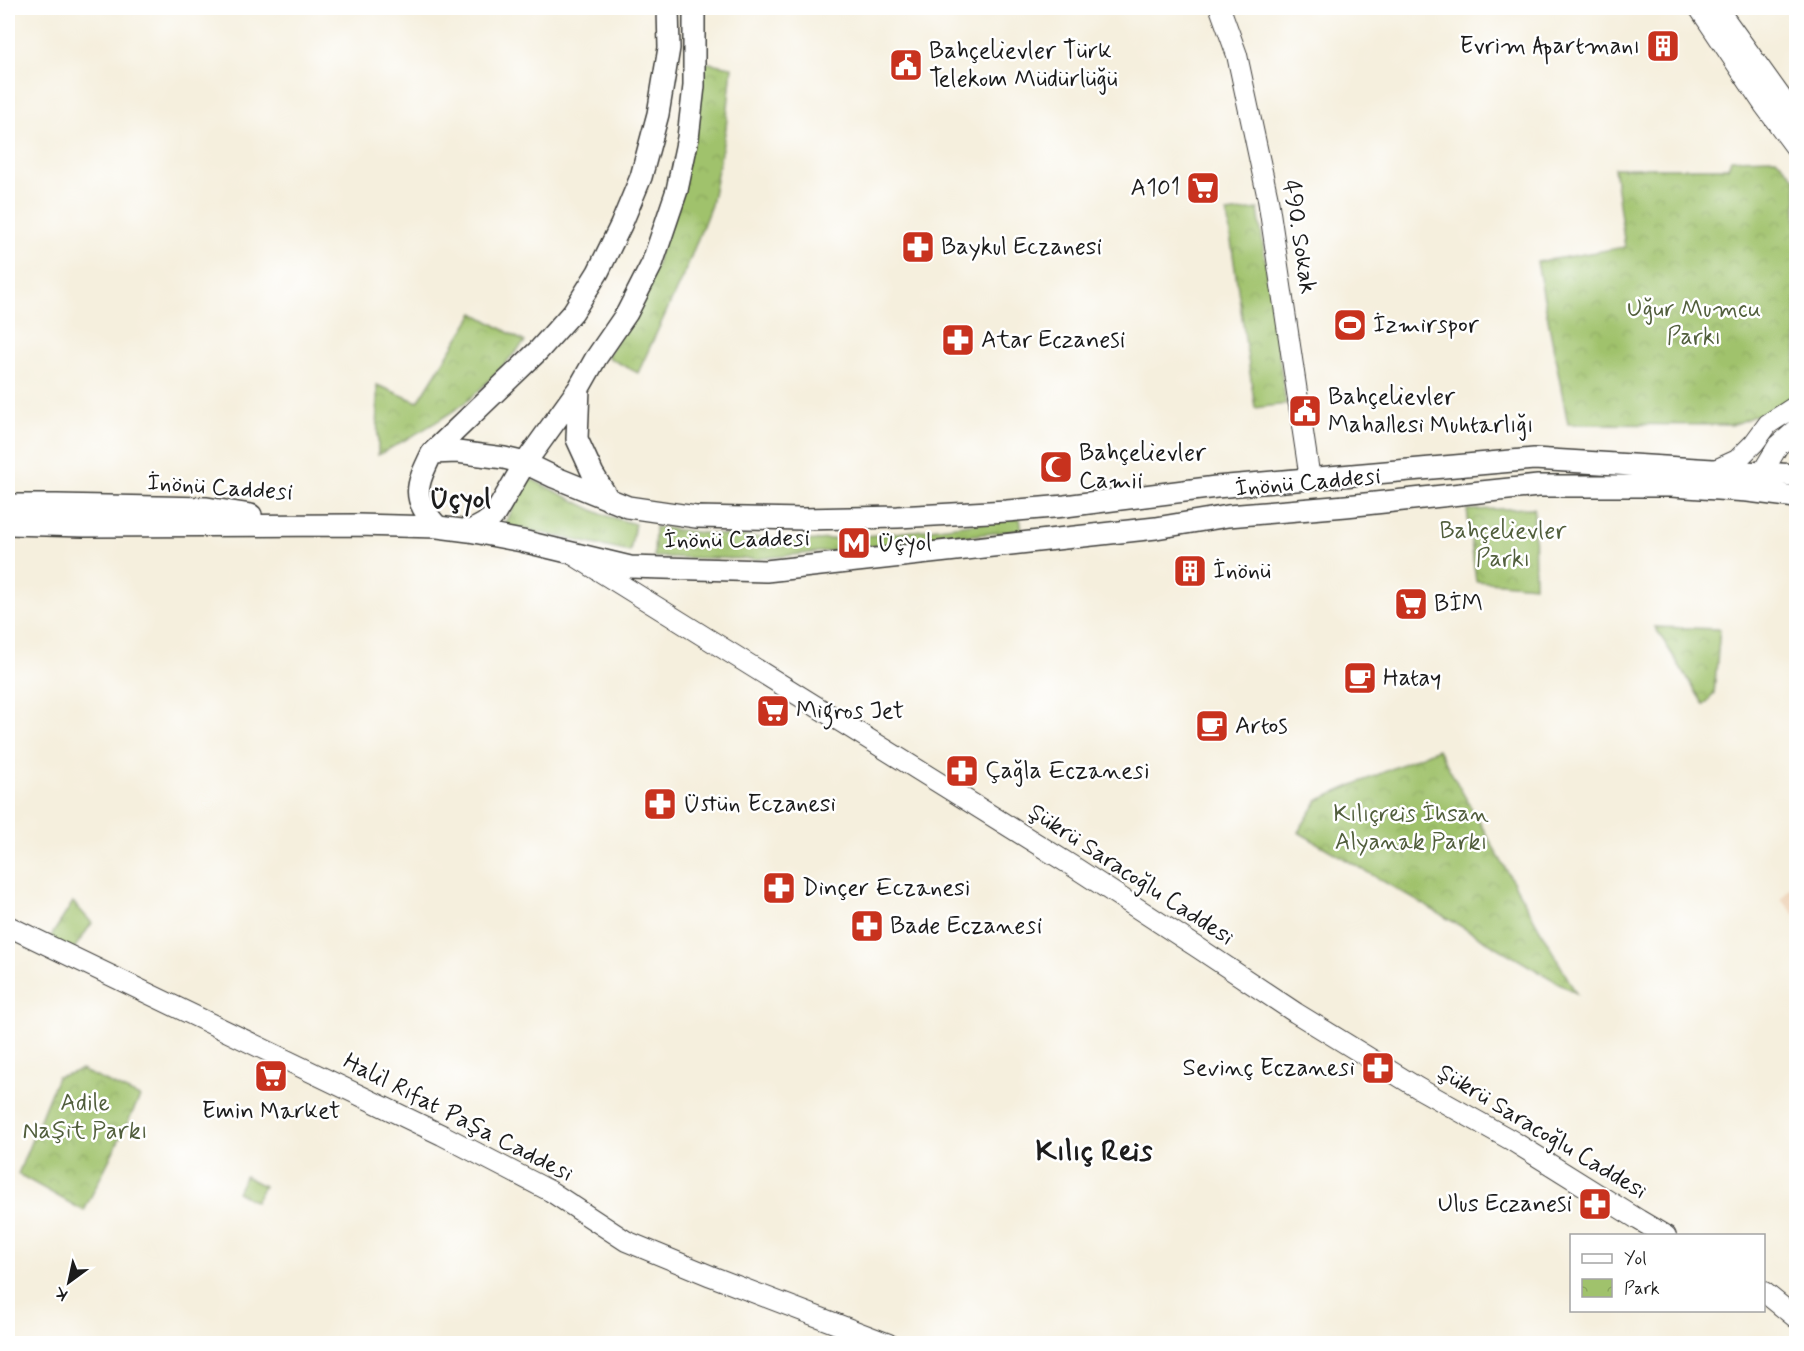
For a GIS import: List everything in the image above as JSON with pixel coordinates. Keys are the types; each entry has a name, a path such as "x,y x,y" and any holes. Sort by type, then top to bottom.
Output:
{"main road":[{"path":"432,521 419,502 418,488 432,453 539,350 573,312 598,272 621,225 641,177 658,114 669,48 668,8"},
{"path":"470,531 481,526 495,514 525,463 579,388 596,358 627,314 652,264 668,220 688,138 694,86 694,8"},
{"path":"579,388 577,440 593,474 609,500"},
{"name":"İnönü Caddesi","path":"432,453 481,454 525,463 627,507 696,517 803,519 1008,511 1216,487 1534,459 1715,470 1752,479 1797,497"},
{"name":"İnönü Caddesi","path":"8,506 207,508 289,520 432,521 630,567 766,570 1156,528 1228,516 1538,486 1671,486 1797,476"},
{"path":"8,524 357,525 432,521"}],"street":[{"name":"490. Sokak","path":"1220,8 1237,55 1268,199 1310,478"},
{"path":"1698,8 1764,105 1797,148"},
{"path":"1718,8 1797,118"},
{"path":"1715,470 1737,460 1768,424 1797,406"},
{"path":"1752,479 1766,466 1778,446 1797,430"},
{"path":"1752,479 1748,459 1754,443"},
{"name":"Şükrü Saracoğlu Caddesi","path":"570,553 1074,867 1296,1013 1663,1234"},
{"name":"Halil Rıfat Paşa Caddesi","path":"8,926 442,1135 550,1191 626,1241 889,1344"},
{"path":"1765,1293 1797,1318"}],"shaded area":[{"path":"1796,879 1796,916 1781,899"}],"green space":[{"path":"698,61 732,67 726,128 711,205 687,267 638,373 607,357 657,264"},
{"name":"Uğur Mumcu Parkı","path":"1776,158 1796,179 1796,399 1732,425 1568,424 1537,262 1625,247 1614,168 1728,168 1731,159"},
{"path":"1258,209 1286,404 1255,408 1227,213"},
{"path":"474,313 525,342 487,383 462,405 432,425 378,455 377,385 418,402"},
{"path":"527,477 601,514 635,524 630,552 505,525"},
{"name":"Bahçelievler Parkı","path":"1534,508 1535,586 1476,581 1467,510"},
{"path":"1020,518 1022,530 756,559 654,557 655,527 805,541 888,534"},
{"path":"1655,627 1720,629 1714,694 1704,705"},
{"name":"Kılıçreis İhsan Alyanak Parkı","path":"1438,749 1576,993 1298,832 1318,800"},
{"path":"73,902 92,923 71,953 48,941"},
{"name":"Adile Naşit Parkı","path":"81,1070 140,1097 84,1211 18,1174 57,1077"},
{"path":"245,1176 264,1186 255,1202 237,1192"}],"place":[{"name":"Evrim Apartmanı","path":"1663,46"},
{"name":"Bahçelievler Türk Telekom Müdürlüğü","path":"906,65"},
{"name":"A101","path":"1203,188"},
{"name":"Baykul Eczanesi","path":"918,247"},
{"name":"İzmirspor","path":"1350,325"},
{"name":"Atar Eczanesi","path":"958,340"},
{"name":"Bahçelievler Mahallesi Muhtarlığı","path":"1305,411"},
{"name":"Bahçelievler Camii","path":"1056,467"},
{"name":"Üçyol","path":"854,543"},
{"name":"İnönü","path":"1190,571"},
{"name":"BİM","path":"1411,604"},
{"name":"Hatay","path":"1360,678"},
{"name":"Migros Jet","path":"773,711"},
{"name":"Artos","path":"1212,726"},
{"name":"Çağla Eczanesi","path":"962,771"},
{"name":"Üstün Eczanesi","path":"660,804"},
{"name":"Dinçer Eczanesi","path":"779,888"},
{"name":"Bade Eczanesi","path":"867,926"},
{"name":"Sevinç Eczanesi","path":"1378,1068"},
{"name":"Emin Market","path":"271,1076"},
{"name":"Ulus Eczanesi","path":"1595,1204"}],"district":[{"name":"Üçyol","path":"460,499"},
{"name":"Kılıç Reis","path":"1094,1151"}]}
